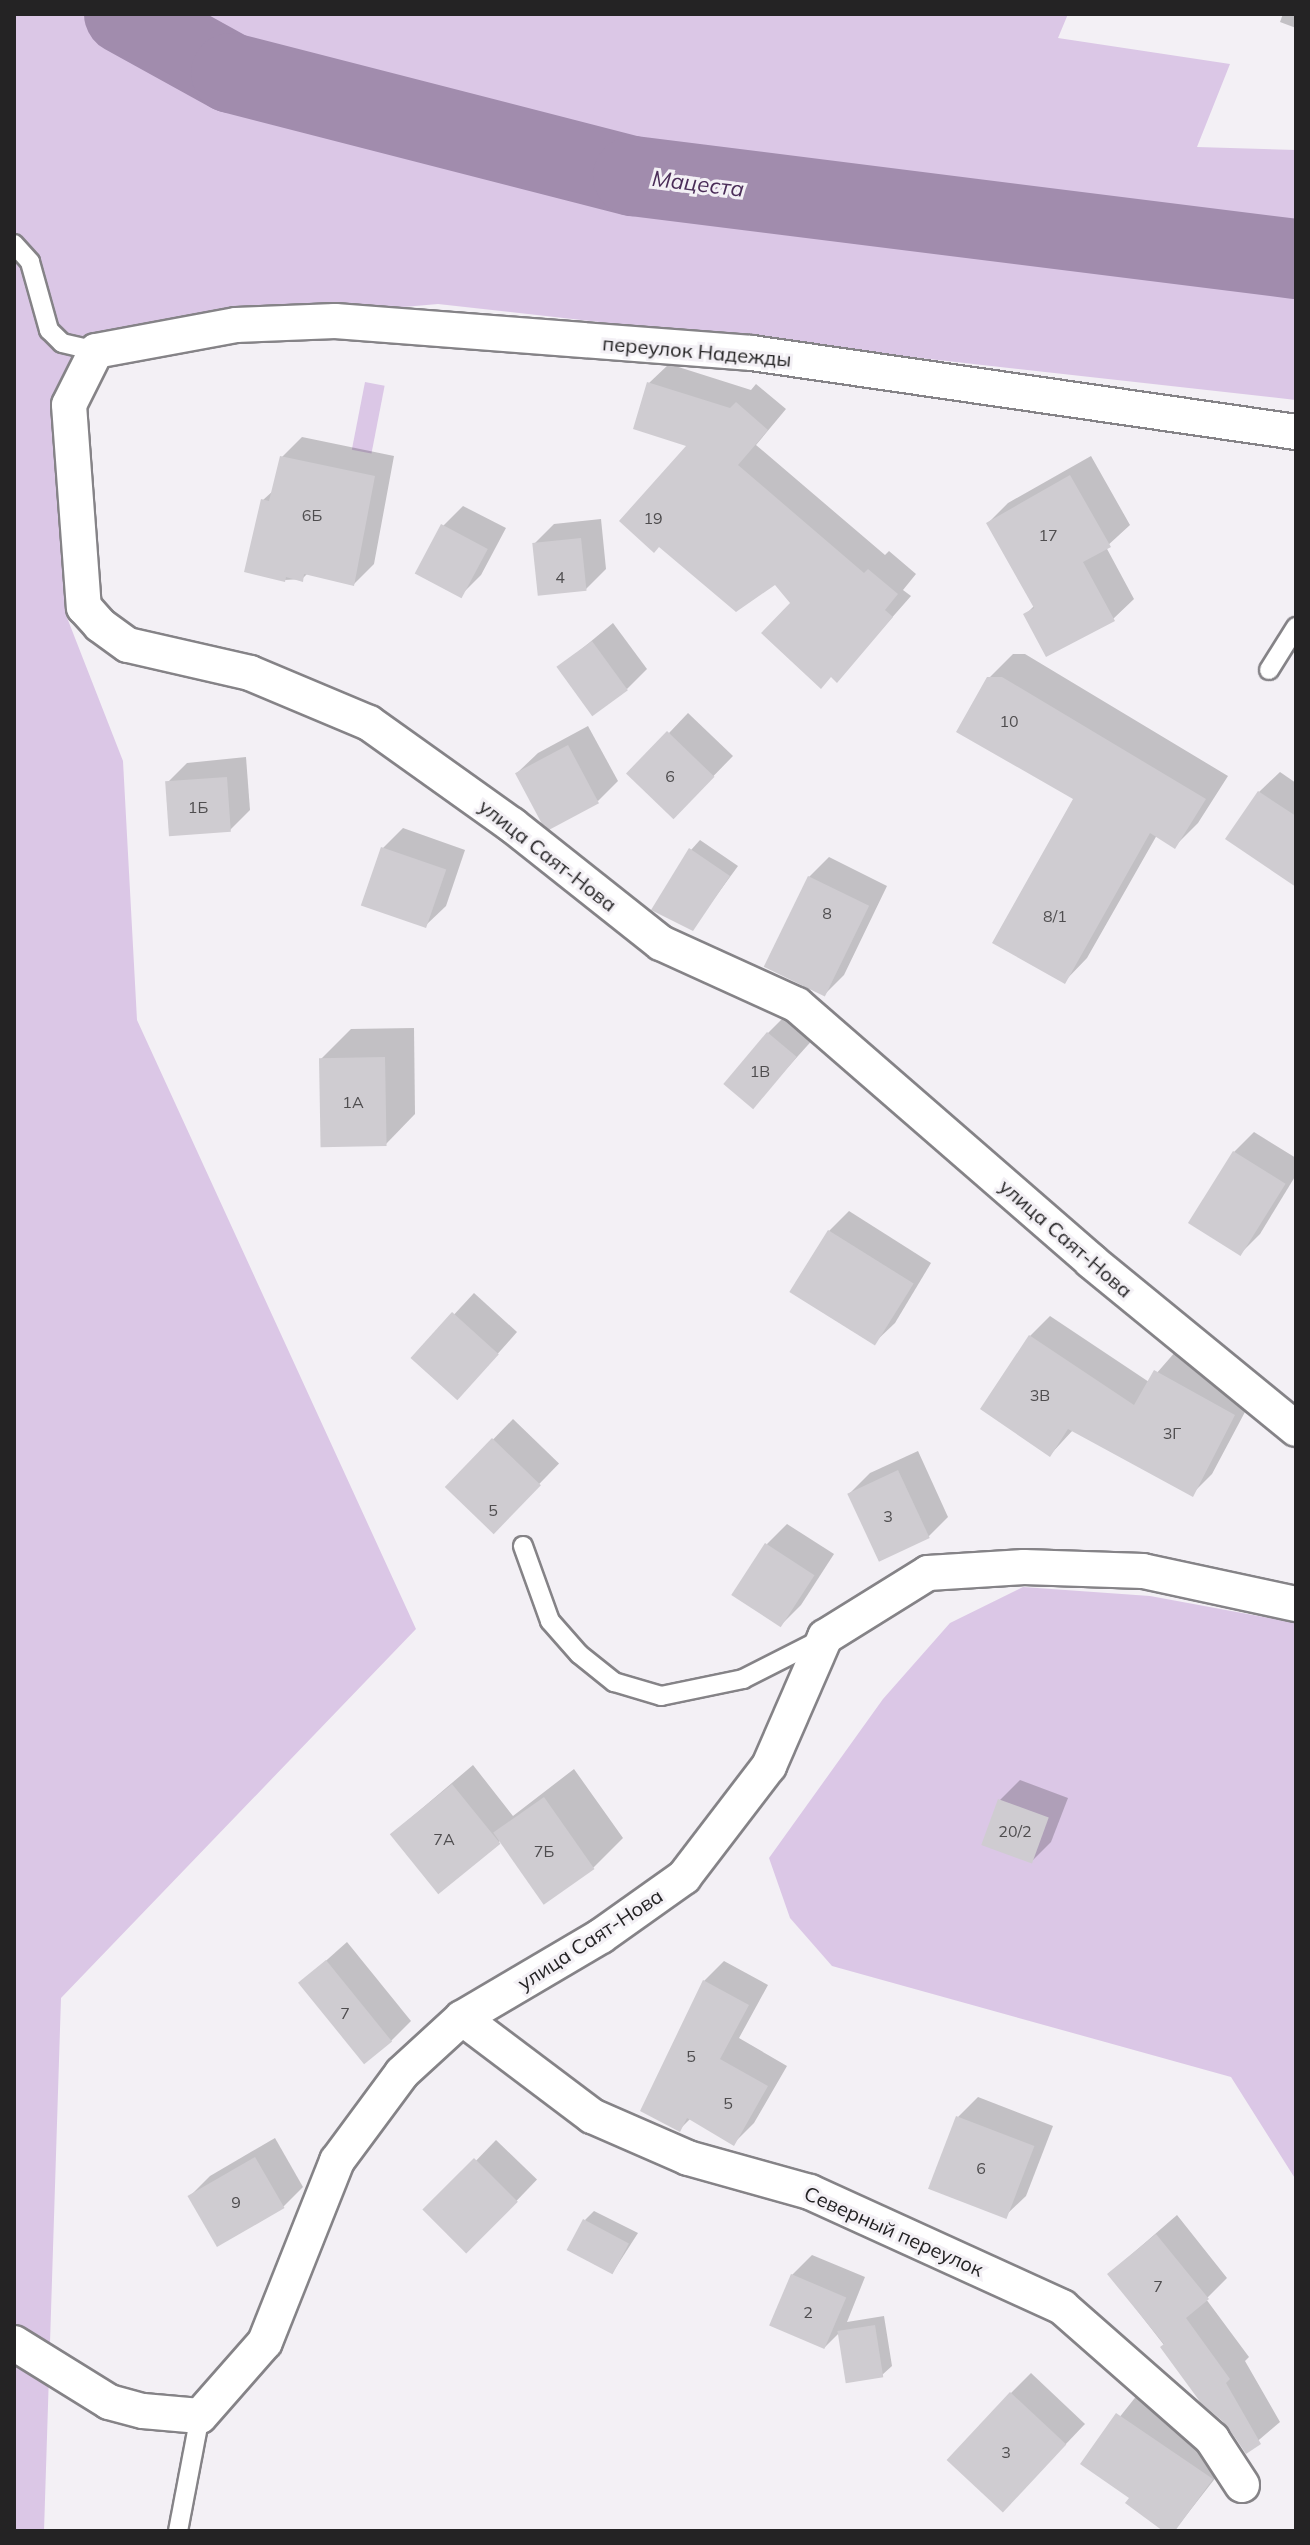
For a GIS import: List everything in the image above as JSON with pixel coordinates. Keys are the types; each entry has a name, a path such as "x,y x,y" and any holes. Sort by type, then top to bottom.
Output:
{"street":[{"name":"переулок Надежды","path":"96,351 236,325 335,321 752,353 1296,432"},
{"name":"улица Саят-Нова","path":"96,351 69,405 84,607 100,625 128,645 250,673 369,723 512,825 661,943 797,1005 1091,1261 1296,1429"},
{"path":"825,1637 928,1573 1024,1567 1143,1571 1296,1604"},
{"name":"улица Саят-Нова","path":"200,2416 265,2342 337,2161 402,2073 462,2018 601,1936 684,1877 769,1766 825,1637"},
{"name":"Северный переулок","path":"462,2018 592,2116 688,2158 810,2192 1062,2307 1212,2439 1242,2485"},
{"path":"14,2343 109,2402 143,2411 200,2416"}],"lane":[{"path":"14,244 30,262 49,330 62,343 96,351"},
{"path":"1269,670 1296,627"},
{"path":"523,1546 550,1621 579,1654 614,1682 661,1696 743,1679 825,1637"},
{"path":"178,2531 200,2416"}],"shaded area":[{"path":"14,14 1068,14 1058,38 1230,64 1197,147 1296,150 1296,400 438,304 104,333 58,419 66,615 123,761 137,1020 416,1629 61,1998 44,2531 14,2531"},
{"path":"365,382 385,386 371,454 352,450"},
{"path":"1023,1587 1150,1596 1296,1623 1296,2180 1231,2077 832,1966 790,1918 769,1858 883,1699 950,1623"}],"building":[{"path":"647,382 730,408 736,402 768,430 738,465 864,573 868,569 898,594 885,610 893,617 837,683 831,677 821,689 761,633 790,603 775,585 736,612 659,547 654,553 619,521 686,446 633,429"},
{"path":"280,456 375,476 354,586 304,574 303,582 286,577 285,582 244,572 261,499 269,501"},
{"path":"1070,475 1111,547 1083,562 1115,621 1046,657 1023,614 1034,608 986,523"},
{"path":"441,524 488,549 462,598 415,573"},
{"path":"581,538 587,591 538,596 532,543"},
{"path":"592,641 628,690 592,716 556,667"},
{"path":"987,677 1002,677 1206,799 1175,849 1150,833 1065,984 992,943 1073,799 956,732"},
{"path":"667,731 714,777 673,819 626,773"},
{"path":"568,745 599,803 546,831 515,773"},
{"path":"227,777 231,832 169,836 165,781"},
{"path":"1258,791 1296,816 1296,887 1225,839"},
{"path":"381,847 446,869 426,928 361,906"},
{"path":"689,848 730,876 693,931 651,910"},
{"path":"808,876 869,906 825,997 764,967"},
{"path":"767,1032 797,1057 753,1109 723,1084"},
{"path":"385,1057 387,1146 321,1147 319,1058"},
{"path":"1233,1151 1286,1184 1241,1256 1188,1223"},
{"path":"828,1230 914,1284 875,1345 789,1292"},
{"path":"452,1312 499,1354 457,1400 411,1358"},
{"path":"1029,1335 1134,1405 1154,1370 1235,1415 1193,1497 1068,1429 1050,1457 980,1409"},
{"path":"492,1438 541,1485 494,1534 445,1487"},
{"path":"898,1470 930,1538 879,1562 847,1494"},
{"path":"765,1543 814,1575 781,1627 731,1595"},
{"path":"452,1784 500,1844 438,1894 390,1834"},
{"path":"544,1797 594,1869 544,1905 493,1833"},
{"path":"998,1799 1049,1817 1032,1864 981,1845"},
{"path":"326,1960 392,2042 364,2064 298,1983"},
{"path":"703,1980 749,2005 720,2059 768,2086 734,2146 687,2118 680,2132 640,2111"},
{"path":"956,2116 1034,2146 1006,2219 928,2189"},
{"path":"255,2157 284,2208 217,2247 187,2196"},
{"path":"474,2158 518,2202 466,2253 422,2210"},
{"path":"583,2219 629,2243 612,2274 567,2250"},
{"path":"1156,2234 1209,2299 1186,2318 1230,2379 1226,2383 1261,2444 1246,2454 1226,2424 1201,2403 1160,2347 1164,2344 1107,2274"},
{"path":"791,2274 846,2297 824,2349 769,2326"},
{"path":"875,2325 883,2377 846,2383 837,2331"},
{"path":"1010,2392 1066,2445 1003,2513 947,2460"},
{"path":"1116,2413 1213,2479 1175,2531 1163,2531 1125,2503 1129,2498 1080,2464"}],"waterway":[{"name":"Мацеста","path":"124,14 231,73 633,176 1296,259"}]}
